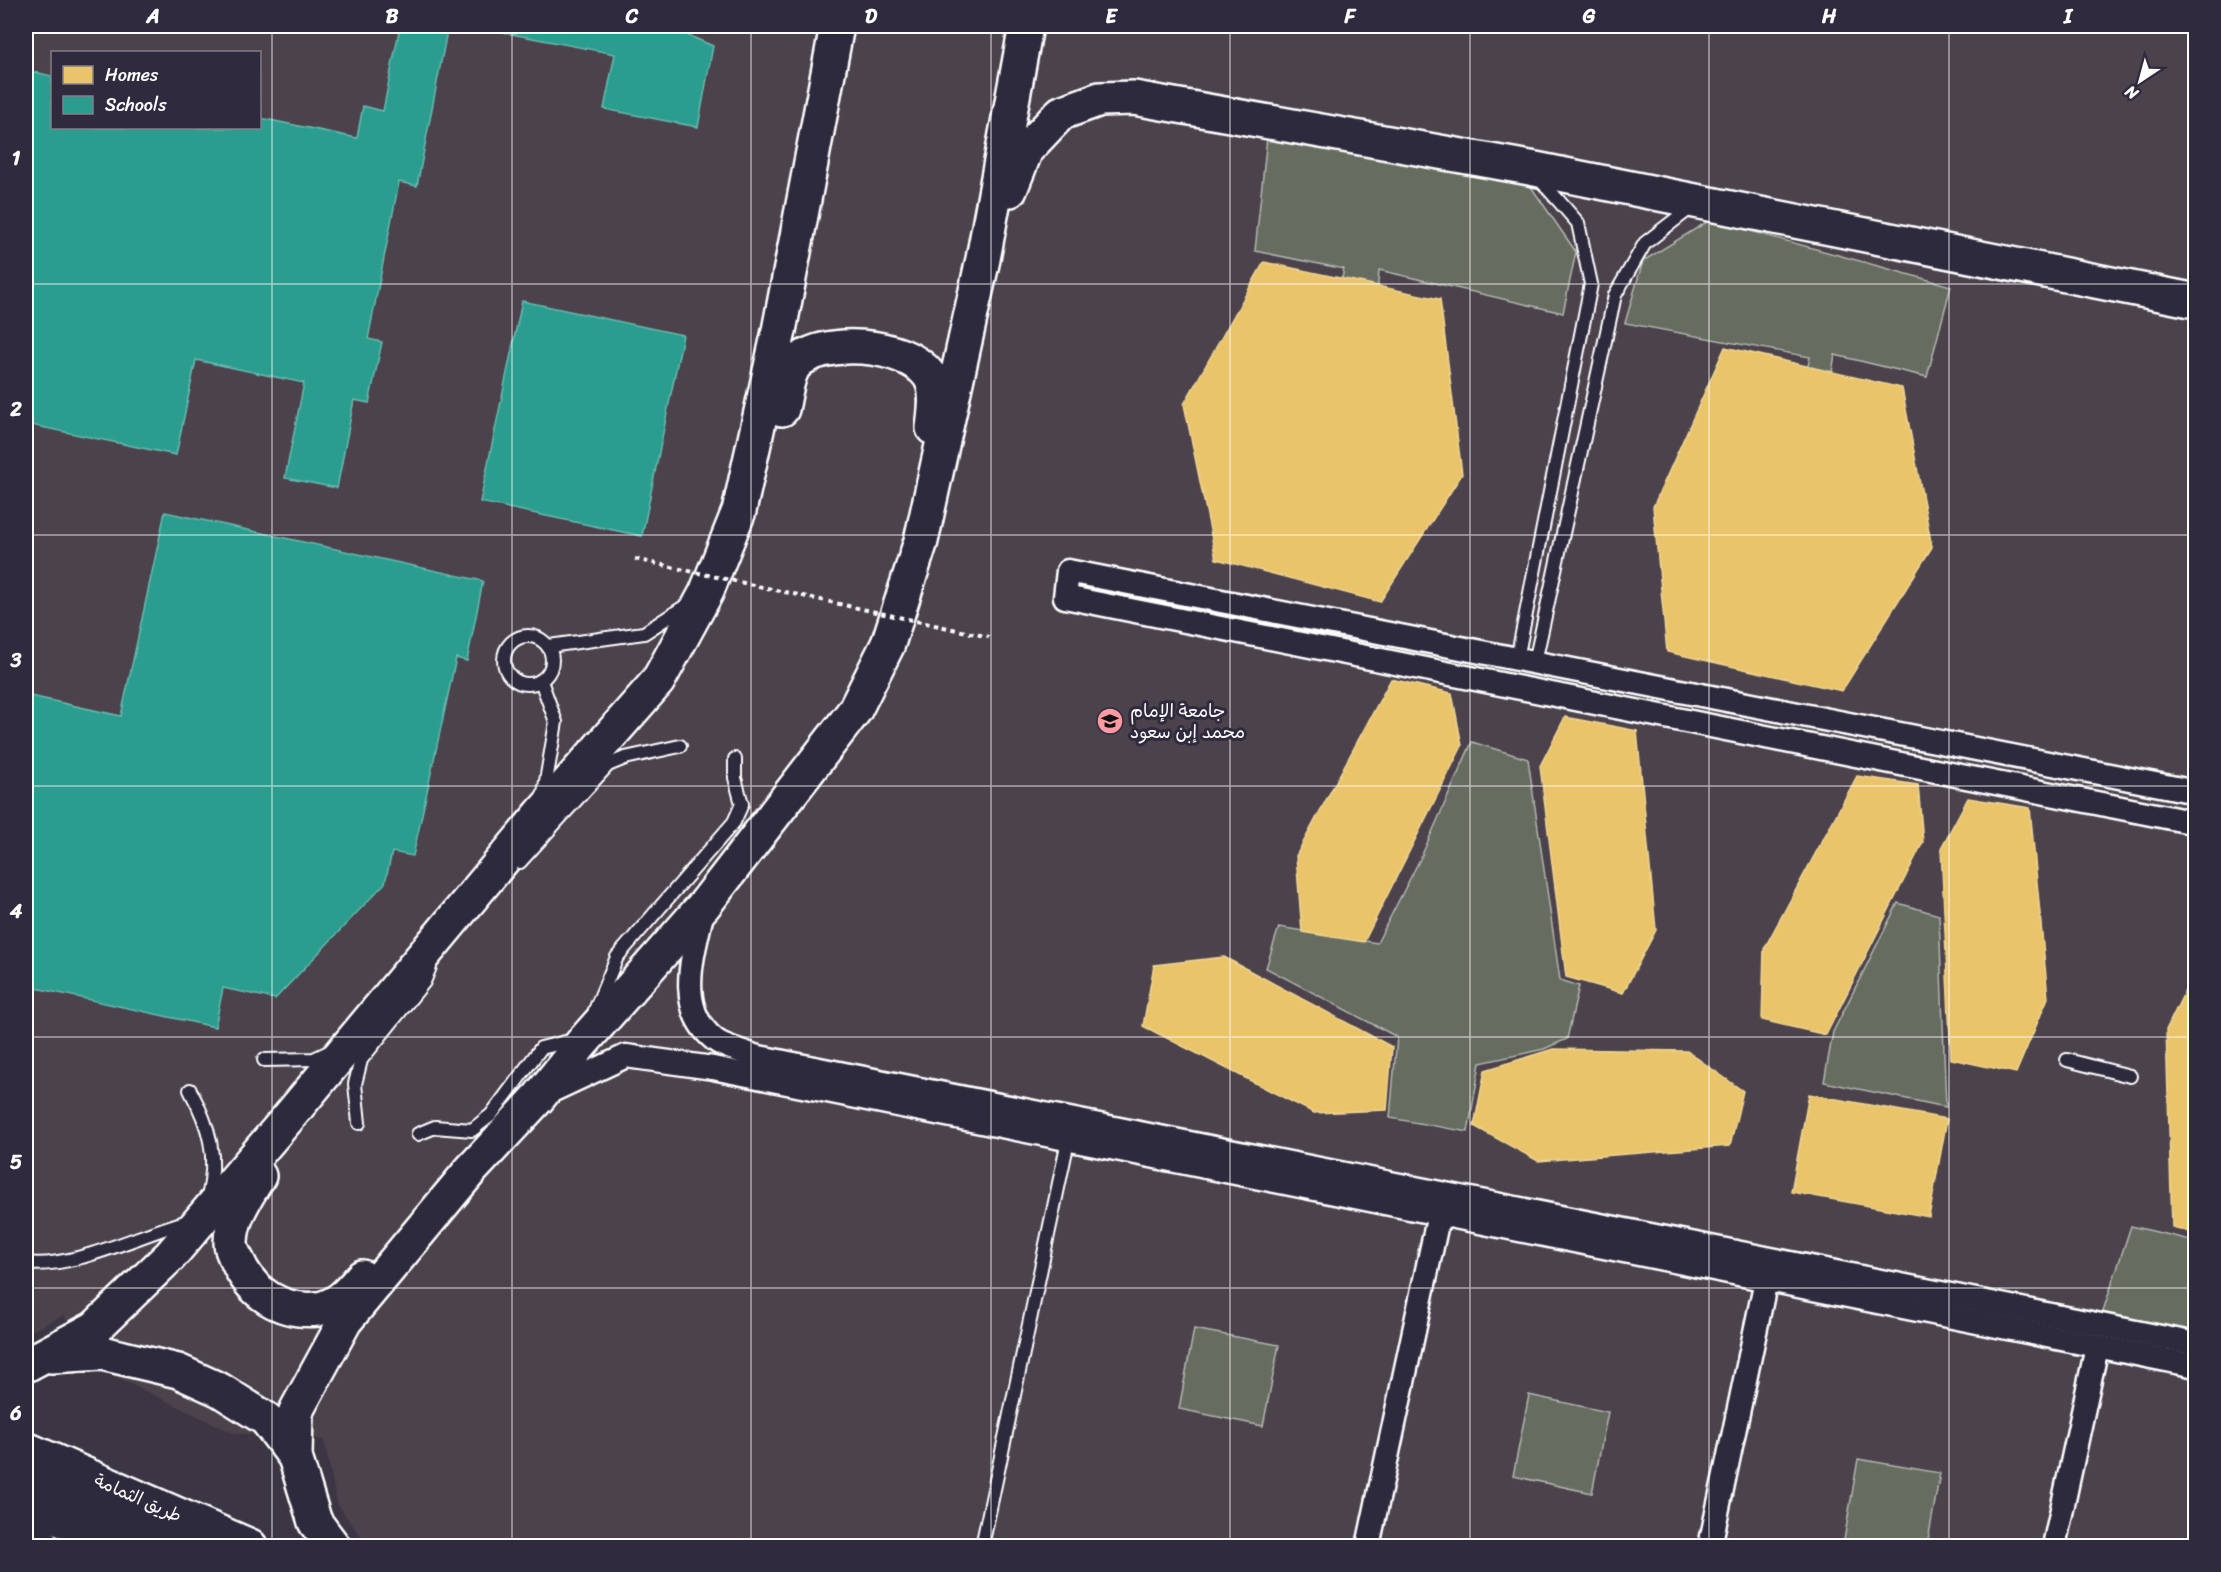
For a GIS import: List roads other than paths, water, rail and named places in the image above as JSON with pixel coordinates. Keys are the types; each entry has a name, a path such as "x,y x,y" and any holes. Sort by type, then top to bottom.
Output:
{"street":[{"path":"739,511 778,331 837,26"},
{"path":"333,1546 315,1522 295,1457 296,1411 345,1321 470,1171 538,1097 582,1043 705,904 855,710 888,644 921,540 983,259 1026,26"},
{"path":"983,259 1026,150 1061,113 1100,99 1134,99 1530,168 2196,301"},
{"path":"35,1360 95,1328 170,1256 353,1041 541,814 658,681 706,593 739,511 775,436 793,367 811,352 884,348 915,362 930,376 936,403 921,540"},
{"path":"2196,792 1068,570 1065,597 2196,823"},
{"path":"2025,789 2031,759"},
{"path":"705,904 689,973 693,1012 716,1040 754,1056 1439,1214 2196,1366"},
{"path":"538,1097 626,1056 713,1068 1071,1130 2196,1344"},
{"path":"288,1118 272,1154 239,1209 232,1230 230,1247 243,1275 263,1297 287,1307 319,1309 344,1299 401,1233 470,1171"},
{"path":"1368,1546 1439,1214"},
{"path":"1710,1546 1766,1280"},
{"path":"2054,1546 2097,1347"},
{"path":"35,1360 102,1353 178,1371 220,1390 266,1419 295,1457"},
{"name":"طريق الثمامة","path":"26,1449 250,1546"},
{"path":"26,1478 203,1546"},
{"path":"26,1505 126,1546"},
{"path":"26,1539 42,1546"}],"lane":[{"path":"1526,660 1591,284 1578,223 1530,168"},
{"path":"1526,660 1615,296 1645,243 1698,202"},
{"path":"549,646 644,633 706,593"},
{"path":"526,636 539,638 549,646 552,666 541,681 528,684 515,681 504,664 506,651 513,640 526,636"},
{"path":"541,681 556,722 541,814"},
{"path":"359,1124 355,1084 361,1060 424,982 448,927 531,852 608,765 625,758 680,746"},
{"path":"418,1134 435,1127 472,1130 491,1115 541,1048 565,1042 582,1043 617,957 734,822 742,804 735,778 735,759"},
{"path":"264,1060 314,1059 353,1041"},
{"path":"2067,1060 2130,1076"},
{"path":"26,1263 36,1265 82,1257 160,1228 203,1218 212,1180 210,1132 190,1090"},
{"path":"982,1546 1071,1130"}],"place":[{"name":"جامعة الإمام محمد إبن سعود","path":"1110,721"}]}
